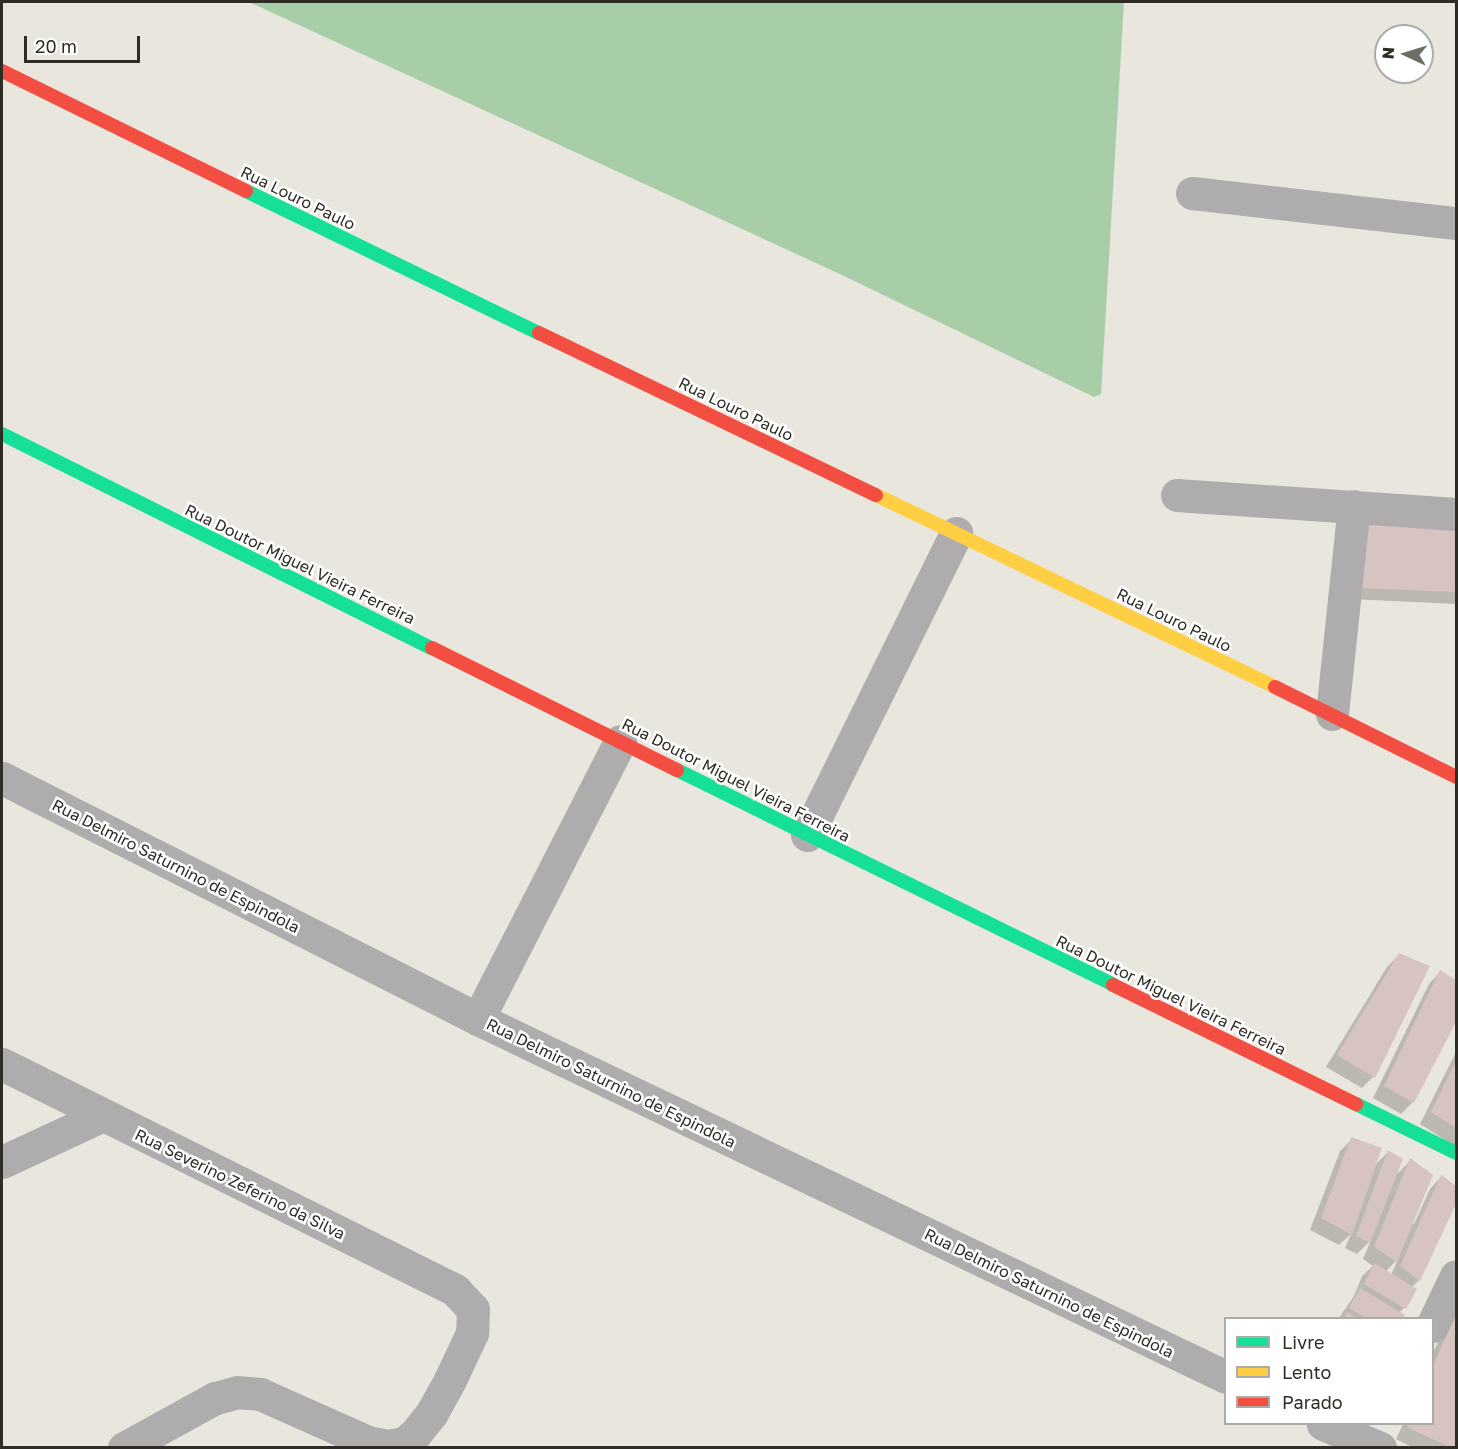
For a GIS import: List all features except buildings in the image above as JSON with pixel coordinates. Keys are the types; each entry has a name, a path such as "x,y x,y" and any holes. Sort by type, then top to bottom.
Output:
{"street":[{"name":"Rua Louro Paulo","path":"2,71 368,251 1332,714 1456,777"},
{"path":"1192,193 1456,223"},
{"name":"Rua Doutor Miguel Vieira Ferreira","path":"2,434 807,835 1456,1153"},
{"path":"1177,495 1456,514"},
{"path":"1332,714 1354,506"},
{"path":"807,835 956,533"},
{"path":"478,1019 620,741"},
{"name":"Rua Delmiro Saturnino de Espindola","path":"2,778 478,1019 1224,1376"},
{"name":"Rua Severino Zeferino da Silva","path":"2,1064 101,1116 455,1290 473,1309 472,1334 450,1380 432,1413 416,1433 404,1443 388,1446 368,1442 260,1394 238,1392 215,1398 190,1410 124,1448"},
{"path":"2,1162 101,1116"},
{"path":"1434,1322 1456,1276"},
{"path":"1327,1425 1380,1439"}],"green space":[{"path":"249,2 1124,2 1101,394 1094,397 842,275"}],"traffic: fast":[{"path":"246,191 539,333"},
{"path":"2,434 432,648"},
{"path":"677,770 1113,985"},
{"path":"1356,1104 1456,1153"}],"traffic: slow":[{"path":"876,495 1275,687"}],"traffic: jam":[{"path":"2,71 246,191"},
{"path":"539,333 876,495"},
{"path":"432,648 677,770"},
{"path":"1275,687 1456,777"},
{"path":"1113,985 1356,1104"}]}
